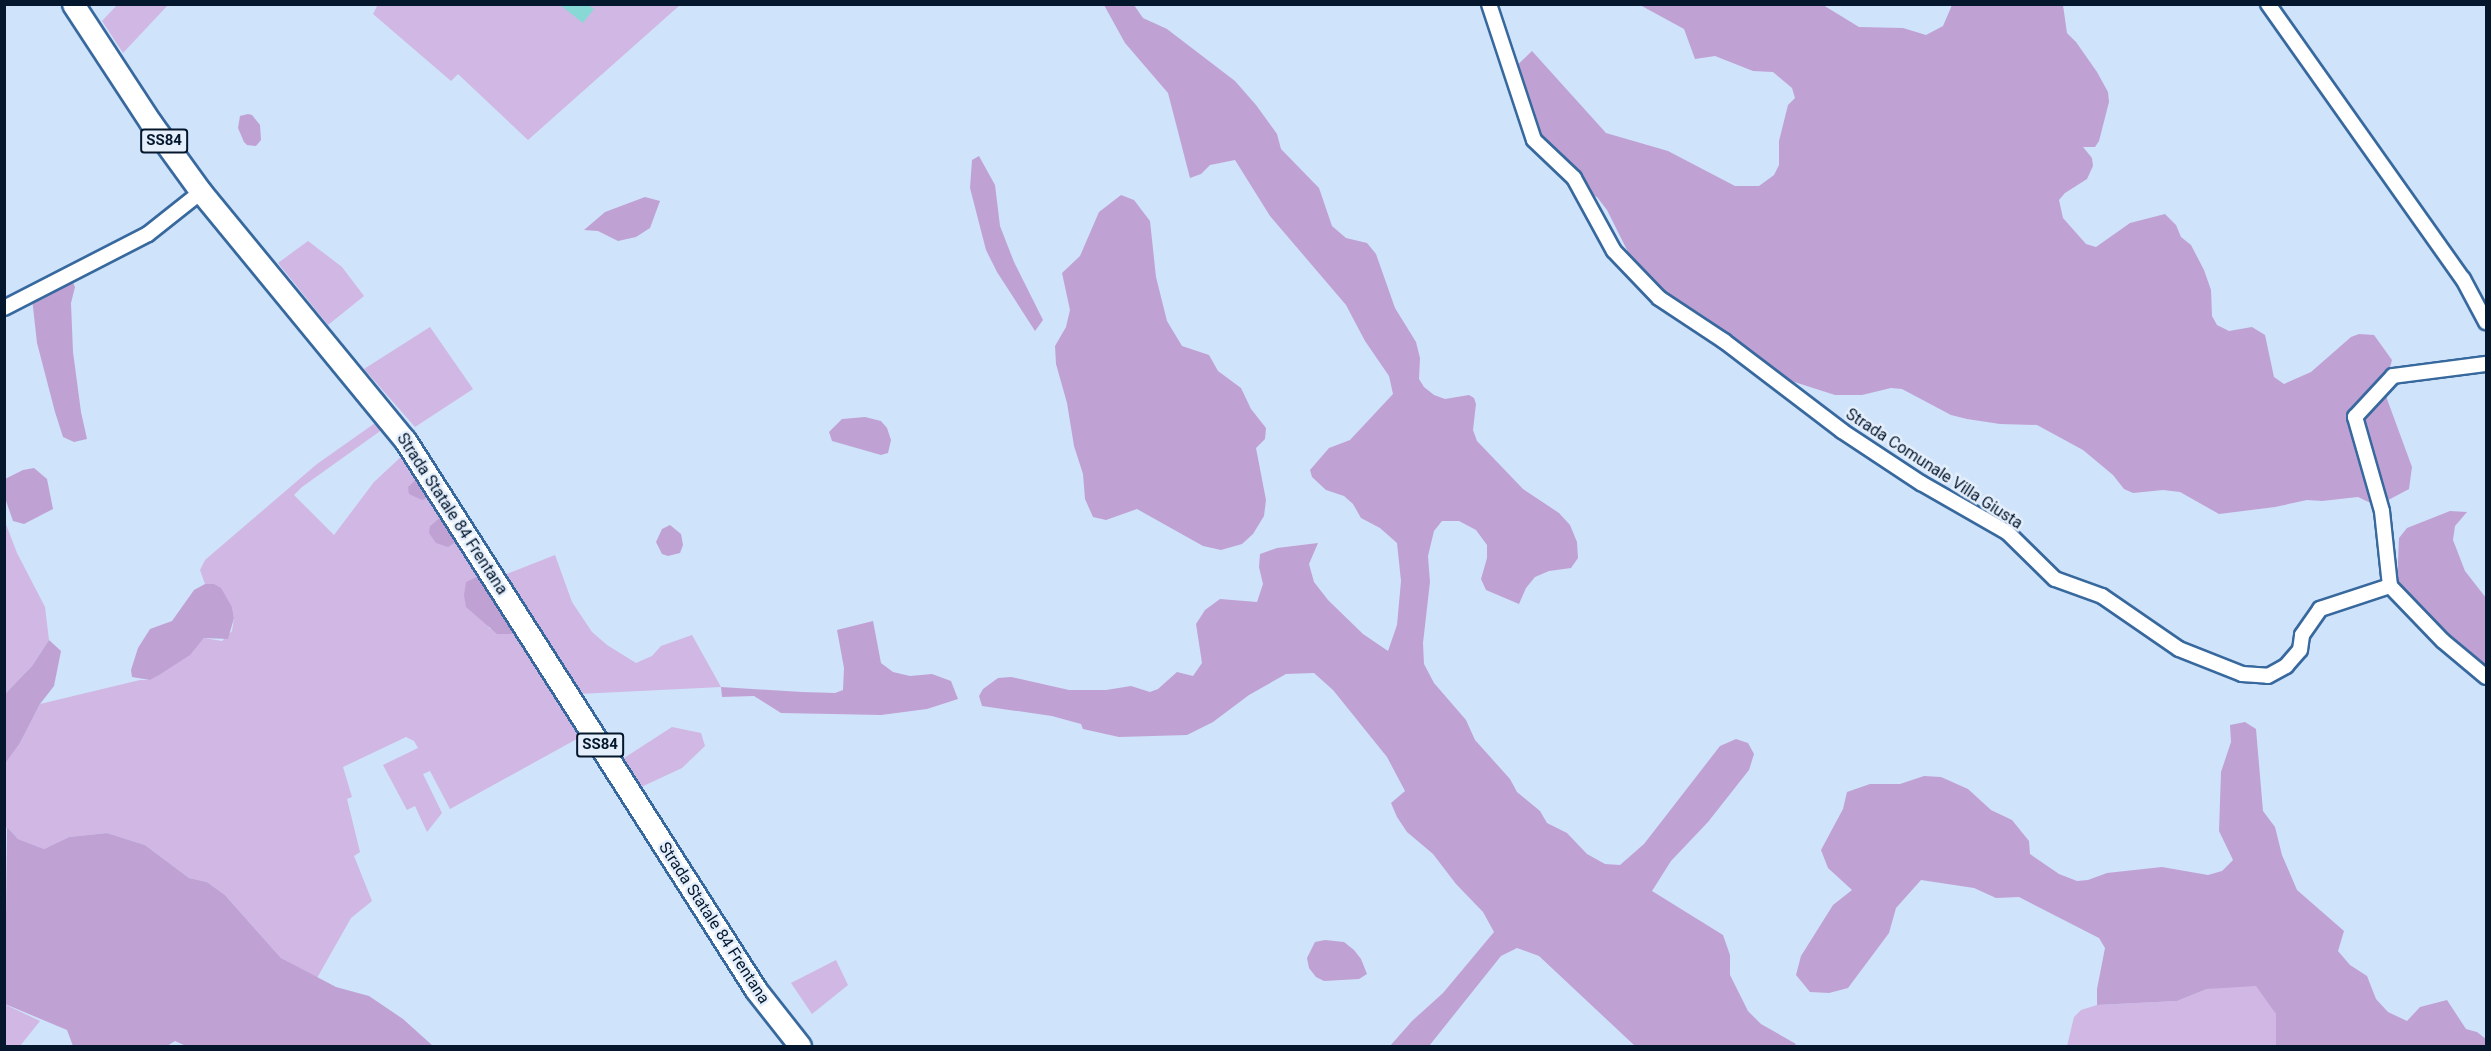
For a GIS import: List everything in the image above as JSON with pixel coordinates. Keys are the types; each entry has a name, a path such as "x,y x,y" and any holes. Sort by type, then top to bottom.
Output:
{"main road":[{"name":"Strada Statale 84 Frentana","path":"73,4 151,123 201,192 405,440 756,990 800,1047"}],"street":[{"name":"Strada Comunale Villa Giusta","path":"1489,4 1534,140 1574,178 1614,251 1659,298 1724,341 1842,430 1921,483 2007,532 2055,579 2102,596 2179,649 2242,674 2268,676 2286,666 2300,650 2302,635 2320,609 2390,586"},
{"path":"2268,4 2463,279 2487,322"},
{"path":"4,308 148,234 201,192"},
{"path":"2487,364 2393,376 2355,417 2382,512 2390,586 2443,641 2487,677"}],"shaded area":[{"path":"378,4 680,5 528,140 458,74 451,81 373,14"},
{"path":"117,5 168,5 123,53 102,21"},
{"path":"560,5 588,5 594,9 583,23"},
{"path":"1104,5 1134,5 1143,18 1167,29 1235,81 1277,134 1281,149 1319,188 1332,226 1346,238 1367,243 1376,254 1395,308 1416,342 1420,358 1419,379 1424,387 1434,395 1445,399 1469,395 1474,398 1476,404 1473,430 1477,441 1523,489 1559,513 1570,525 1577,542 1578,558 1571,568 1549,571 1535,577 1526,588 1519,604 1486,590 1481,579 1487,558 1487,545 1476,530 1459,521 1442,521 1434,531 1428,556 1430,582 1423,643 1424,664 1434,683 1466,720 1475,740 1510,779 1517,792 1540,811 1547,823 1567,833 1587,854 1605,864 1620,865 1644,844 1720,746 1736,739 1748,743 1754,754 1749,770 1708,822 1671,861 1652,891 1723,935 1730,955 1730,975 1748,1011 1761,1024 1796,1044 1794,1046 1635,1046 1539,956 1517,948 1501,956 1429,1046 1390,1046 1412,1021 1443,993 1494,932 1483,912 1456,884 1433,854 1407,832 1391,803 1405,791 1387,757 1333,690 1314,673 1286,674 1249,695 1213,722 1187,735 1119,737 1083,729 1081,724 1052,716 982,706 979,696 983,689 998,678 1011,677 1069,690 1106,690 1131,686 1150,692 1158,689 1177,672 1193,676 1202,663 1196,624 1205,610 1220,599 1257,602 1263,584 1259,567 1260,554 1277,548 1318,543 1309,564 1314,582 1328,600 1363,634 1388,651 1397,625 1401,581 1397,543 1380,528 1361,518 1353,504 1344,496 1326,490 1312,477 1310,470 1329,448 1350,440 1393,394 1389,376 1365,341 1346,305 1270,216 1235,160 1210,165 1201,174 1190,178 1168,93 1125,43"},
{"path":"1640,5 1823,5 1859,27 1903,28 1926,35 1943,26 1952,5 2063,5 2067,33 2097,72 2108,92 2109,102 2099,141 2095,147 2083,147 2092,158 2093,166 2087,179 2065,193 2059,200 2063,218 2086,244 2096,247 2130,223 2165,214 2176,225 2181,237 2191,245 2204,270 2211,290 2212,316 2217,325 2229,331 2252,327 2265,335 2274,377 2284,384 2311,372 2351,337 2359,334 2374,335 2392,360 2386,383 2387,399 2412,467 2409,489 2377,506 2358,497 2322,501 2307,500 2275,507 2219,514 2180,492 2163,490 2133,493 2124,489 2113,475 2083,450 2037,425 2000,424 1951,415 1902,389 1891,388 1862,395 1835,395 1785,379 1704,316 1656,287 1629,254 1607,210 1597,197 1587,193 1564,159 1550,151 1535,132 1506,76 1532,51 1606,133 1668,151 1735,186 1759,186 1774,175 1779,165 1779,141 1788,105 1795,98 1792,88 1773,72 1753,71 1715,56 1695,59 1684,29"},
{"path":"252,115 260,125 261,140 256,146 247,145 244,142 238,128 240,116"},
{"path":"979,156 995,185 1000,226 1014,262 1043,320 1035,331 997,272 986,250 970,188 972,160"},
{"path":"1121,195 1134,200 1150,221 1156,277 1167,321 1182,346 1209,355 1218,371 1241,388 1251,409 1266,428 1265,439 1256,448 1266,500 1264,516 1253,534 1242,544 1221,550 1203,546 1137,509 1106,520 1093,517 1085,499 1083,474 1074,446 1067,403 1056,364 1055,346 1066,327 1070,310 1062,273 1080,256 1099,212"},
{"path":"645,197 660,201 650,228 636,237 618,241 598,231 584,230 605,212"},
{"path":"308,241 342,267 364,296 328,325 278,263"},
{"path":"71,278 75,287 71,303 73,352 87,439 74,442 63,437 55,412 37,343 32,298"},
{"path":"430,327 473,389 415,427 364,369"},
{"path":"865,417 881,421 887,428 891,440 888,453 881,455 832,441 829,432 842,419"},
{"path":"378,421 383,429 294,495 334,535 374,482 403,455 444,514 430,526 460,539 483,574 485,622 490,629 518,631 584,735 450,809 430,771 423,774 442,813 427,832 415,806 407,810 383,765 418,748 414,741 406,737 343,767 352,797 347,799 360,852 354,856 372,901 351,918 317,978 281,958 225,895 207,882 189,878 145,845 107,833 69,837 44,849 18,839 7,827 5,830 5,764 20,743 40,704 140,680 150,680 189,655 204,638 222,641 232,631 234,618 232,607 214,584 205,584 200,570 205,560 317,464"},
{"path":"34,468 47,479 53,509 24,524 13,521 5,498 5,479 23,470"},
{"path":"420,476 432,496 422,500 409,494 408,487"},
{"path":"2450,511 2467,512 2455,526 2453,540 2465,571 2486,598 2486,674 2397,587 2399,538 2407,528"},
{"path":"444,514 460,539 448,547 436,543 429,533 430,526"},
{"path":"4,519 17,553 45,607 49,640 32,666 5,694"},
{"path":"670,525 681,534 683,545 680,553 668,556 662,554 656,542 662,529"},
{"path":"555,555 572,602 592,632 607,645 636,663 652,656 661,646 692,635 721,687 578,694 504,575"},
{"path":"483,574 518,631 510,634 497,634 466,607 464,595 466,582"},
{"path":"205,584 214,584 221,588 232,607 234,618 228,639 204,638 190,655 150,680 132,677 131,670 138,648 150,629 172,621 194,590"},
{"path":"873,621 881,663 893,672 910,676 932,674 951,681 958,699 927,709 881,715 781,713 754,696 722,697 721,687 835,693 843,690 844,668 837,630"},
{"path":"49,640 61,651 54,686 40,704 20,743 5,764 5,694 32,666"},
{"path":"2245,722 2256,729 2263,811 2275,827 2282,855 2297,890 2344,931 2338,951 2350,965 2367,976 2376,999 2388,1012 2407,1021 2420,1007 2447,1000 2466,1029 2477,1032 2486,1039 2486,1046 2276,1046 2276,1014 2256,986 2207,989 2177,1001 2097,1005 2097,989 2105,948 2099,938 2019,897 1996,898 1974,888 1921,880 1896,908 1889,933 1848,988 1829,993 1810,992 1796,975 1801,956 1833,905 1852,890 1828,868 1821,850 1843,809 1847,792 1870,784 1900,784 1924,776 1941,777 1968,789 1991,810 2012,820 2029,841 2030,854 2059,874 2077,881 2088,880 2107,873 2162,867 2208,875 2222,871 2233,860 2219,831 2221,772 2231,742 2230,725"},
{"path":"672,727 701,733 705,746 682,768 639,788 621,760"},
{"path":"7,827 18,839 44,849 69,837 107,833 145,845 189,878 207,882 225,895 281,958 336,987 369,996 403,1019 433,1046 186,1046 175,1041 167,1046 73,1046 67,1030 5,1004"},
{"path":"1325,940 1344,942 1354,950 1361,959 1367,974 1359,979 1324,981 1316,977 1309,968 1307,958 1315,942"},
{"path":"836,960 848,985 812,1014 791,983"},
{"path":"2236,985 2257,986 2268,1000 2276,1014 2276,1046 2067,1046 2074,1017 2081,1010 2097,1005 2177,1001 2207,989"},
{"path":"4,1004 40,1021 20,1046 5,1046"}]}
